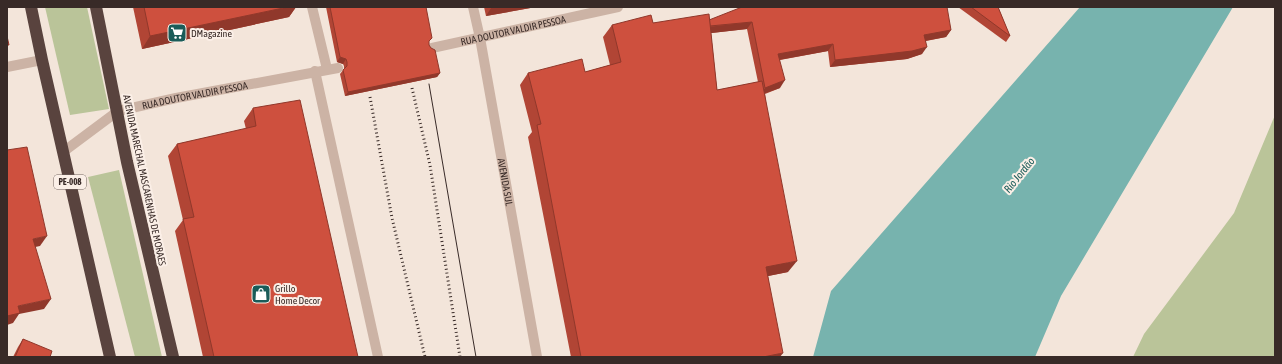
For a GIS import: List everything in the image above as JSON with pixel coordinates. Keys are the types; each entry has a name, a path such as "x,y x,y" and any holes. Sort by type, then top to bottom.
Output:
{"highway":[{"name":"PE-008","path":"31,7 110,357"},
{"name":"AVENIDA MARECHAL MASCARENHAS DE MORAES","path":"96,7 127,162 173,357"}],"street":[{"path":"312,7 327,69"},
{"name":"AVENIDA SUL","path":"473,7 480,38 537,357"},
{"name":"RUA DOUTOR VALDIR PESSOA","path":"432,48 618,7"},
{"path":"7,67 42,60"},
{"name":"RUA DOUTOR VALDIR PESSOA","path":"63,152 118,111 176,98 315,71 338,68"},
{"path":"315,71 378,357"}],"green space":[{"path":"45,7 87,7 109,109 70,115"},
{"path":"1275,115 1275,357 1133,357 1144,334 1234,213"},
{"path":"119,170 162,357 135,357 88,177"}],"water":[{"name":"Rio Jordão","path":"1080,7 1233,7 1061,296 1035,357 813,357 831,291"}],"building":[{"path":"144,7 288,7 150,36"},
{"path":"330,7 426,7 432,38 429,41 429,45 435,50 440,73 348,92 343,70 347,66 347,62 346,59 340,57"},
{"path":"742,7 947,7 951,30 924,35 927,47 912,51 835,60 833,44 778,54 785,80 765,88 752,22 710,26 709,20"},
{"path":"971,7 998,7 1010,36"},
{"path":"709,14 717,90 762,81 797,261 766,267 783,353 763,357 581,357 537,125 541,124 528,73 582,59 585,72 621,62 612,25 651,15 653,23"},
{"name":"Grillo Home Decor","path":"300,100 358,357 214,357 183,219 194,217 177,144 256,126 253,108"},
{"path":"27,147 47,236 33,239 51,299 18,306 20,313 7,316 7,150"},
{"path":"23,339 52,351 50,357 15,357"}],"tram line":[{"path":"429,84 476,357"}],"railway":[{"path":"412,88 430,165 460,357"},
{"path":"370,97 392,218 425,357"}],"place":[{"name":"DMagazine","path":"177,33"},
{"name":"Grillo Home Decor","path":"261,294"}]}
